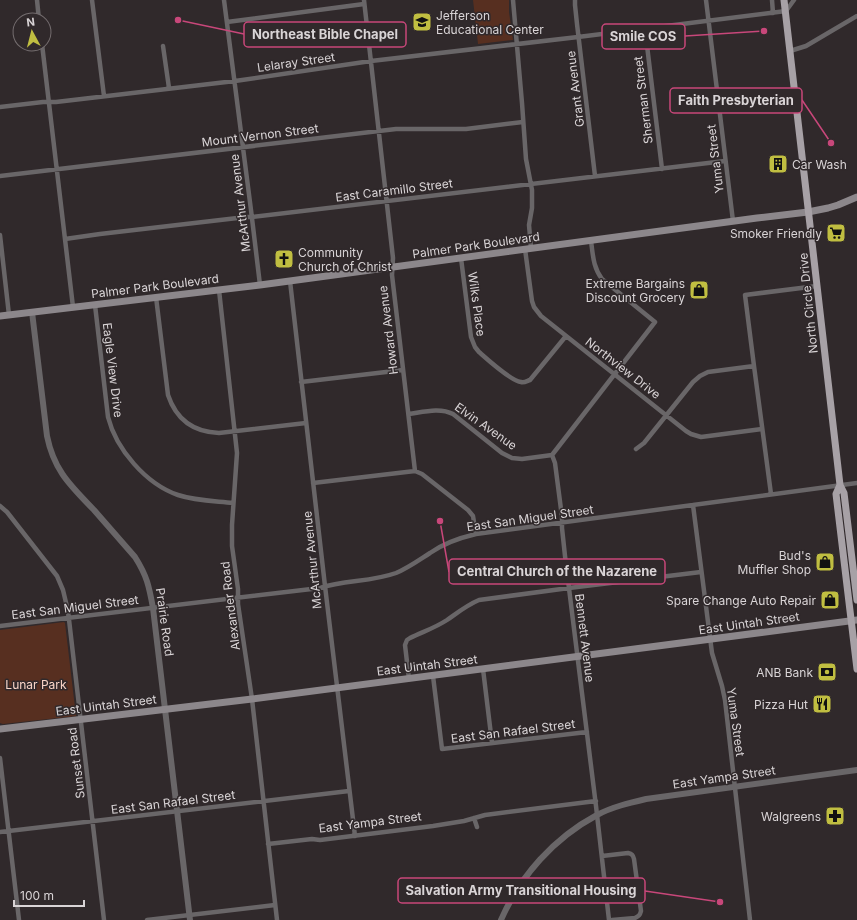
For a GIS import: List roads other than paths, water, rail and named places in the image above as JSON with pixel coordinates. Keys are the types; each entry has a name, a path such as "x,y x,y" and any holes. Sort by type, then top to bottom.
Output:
{"main road":[{"name":"North Circle Drive","path":"784,0 840,485 844,493 857,600"},
{"name":"Palmer Park Boulevard","path":"0,316 260,285 808,212 832,207 857,197"},
{"name":"North Circle Drive","path":"840,485 836,494 854,620 857,669"},
{"name":"East Uintah Street","path":"0,729 433,676 854,620"}],"street":[{"path":"37,0 38,12"},
{"path":"92,0 104,96"},
{"name":"McArthur Avenue","path":"224,0 244,147 260,285"},
{"name":"Northview Drive","path":"513,0 526,159 532,190 532,208 529,225 528,249 531,294 534,307 541,316 691,434 701,437 762,429"},
{"name":"Grant Avenue","path":"575,0 595,176"},
{"name":"Yuma Street","path":"706,0 733,221"},
{"path":"772,0 774,13"},
{"path":"786,11 794,0"},
{"path":"227,22 364,2"},
{"name":"Howard Avenue","path":"364,2 393,258 392,275 415,470"},
{"name":"Lelaray Street","path":"0,107 235,81 370,61 786,11"},
{"path":"790,51 806,46 857,16"},
{"name":"Sherman Street","path":"645,29 662,169"},
{"path":"163,46 169,88"},
{"path":"43,52 73,308"},
{"name":"Mount Vernon Street","path":"0,176 396,129 466,129 523,122"},
{"name":"East Caramillo Street","path":"65,239 725,161"},
{"path":"0,235 9,315"},
{"path":"552,455 655,322 602,279 594,265 591,241"},
{"name":"Wilks Place","path":"461,258 472,343 479,352 509,376 519,382 526,382 530,380 566,336"},
{"name":"McArthur Avenue","path":"290,281 355,836"},
{"path":"771,494 745,295 817,286"},
{"name":"Alexander Road","path":"218,290 236,432 237,453 233,502 232,546 238,589 238,604 252,699 277,920"},
{"path":"156,297 170,402 174,409 189,425 202,431 219,433 306,423"},
{"name":"Eagle View Drive","path":"95,304 108,417 112,431 121,447 142,472 169,491 178,495 196,499 233,502"},
{"name":"Prairie Road","path":"32,312 48,444 54,459 65,479 135,557 143,570 150,592 189,918"},
{"path":"636,449 644,443 693,382 700,376 708,372 754,366"},
{"path":"301,382 403,370"},
{"name":"Elvin Avenue","path":"409,414 440,410 453,414 502,453 512,458 522,459 552,455"},
{"name":"Bennett Avenue","path":"552,455 555,463 562,517 569,588 610,920"},
{"path":"313,483 415,470 468,510 473,516 476,534"},
{"name":"East San Miguel Street","path":"0,626 320,588 331,584 389,576 409,567 442,545 476,534 857,483"},
{"name":"Yuma Street","path":"693,505 713,658 724,693 750,920"},
{"name":"Sunset Road","path":"0,506 7,512 56,576 65,598 104,920"},
{"path":"409,679 405,645 407,640 436,627 470,604 479,600 701,572"},
{"path":"483,669 492,743"},
{"name":"East San Rafael Street","path":"433,676 442,749 587,732"},
{"path":"0,758 19,920"},
{"name":"East Yampa Street","path":"501,920 520,884 541,858 560,841 597,815 620,806 646,799 857,770"},
{"name":"East San Rafael Street","path":"0,832 349,790"},
{"name":"East Yampa Street","path":"268,844 355,836 464,821 485,815 596,801"},
{"path":"474,818 476,827"},
{"path":"602,856 628,853 633,856 641,911 635,918 610,920"},
{"path":"147,920 189,918 275,905"}],"place":[{"name":"Northeast Bible Chapel","path":"178,20"},
{"name":"Jefferson Educational Center","path":"422,22"},
{"name":"Smile COS","path":"764,31"},
{"name":"Faith Presbyterian","path":"831,143"},
{"name":"Car Wash","path":"778,164"},
{"name":"Smoker Friendly","path":"836,233"},
{"name":"Community Church of Christ","path":"284,259"},
{"name":"Extreme Bargains Discount Grocery","path":"699,290"},
{"name":"Central Church of the Nazarene","path":"440,521"},
{"name":"Bud's Muffler Shop","path":"825,562"},
{"name":"Spare Change Auto Repair","path":"830,600"},
{"name":"ANB Bank","path":"827,672"},
{"name":"Pizza Hut","path":"822,704"},
{"name":"Walgreens","path":"835,816"},
{"name":"Salvation Army Transitional Housing","path":"720,902"}],"park label":[{"name":"Lunar Park","path":"36,684"}]}
